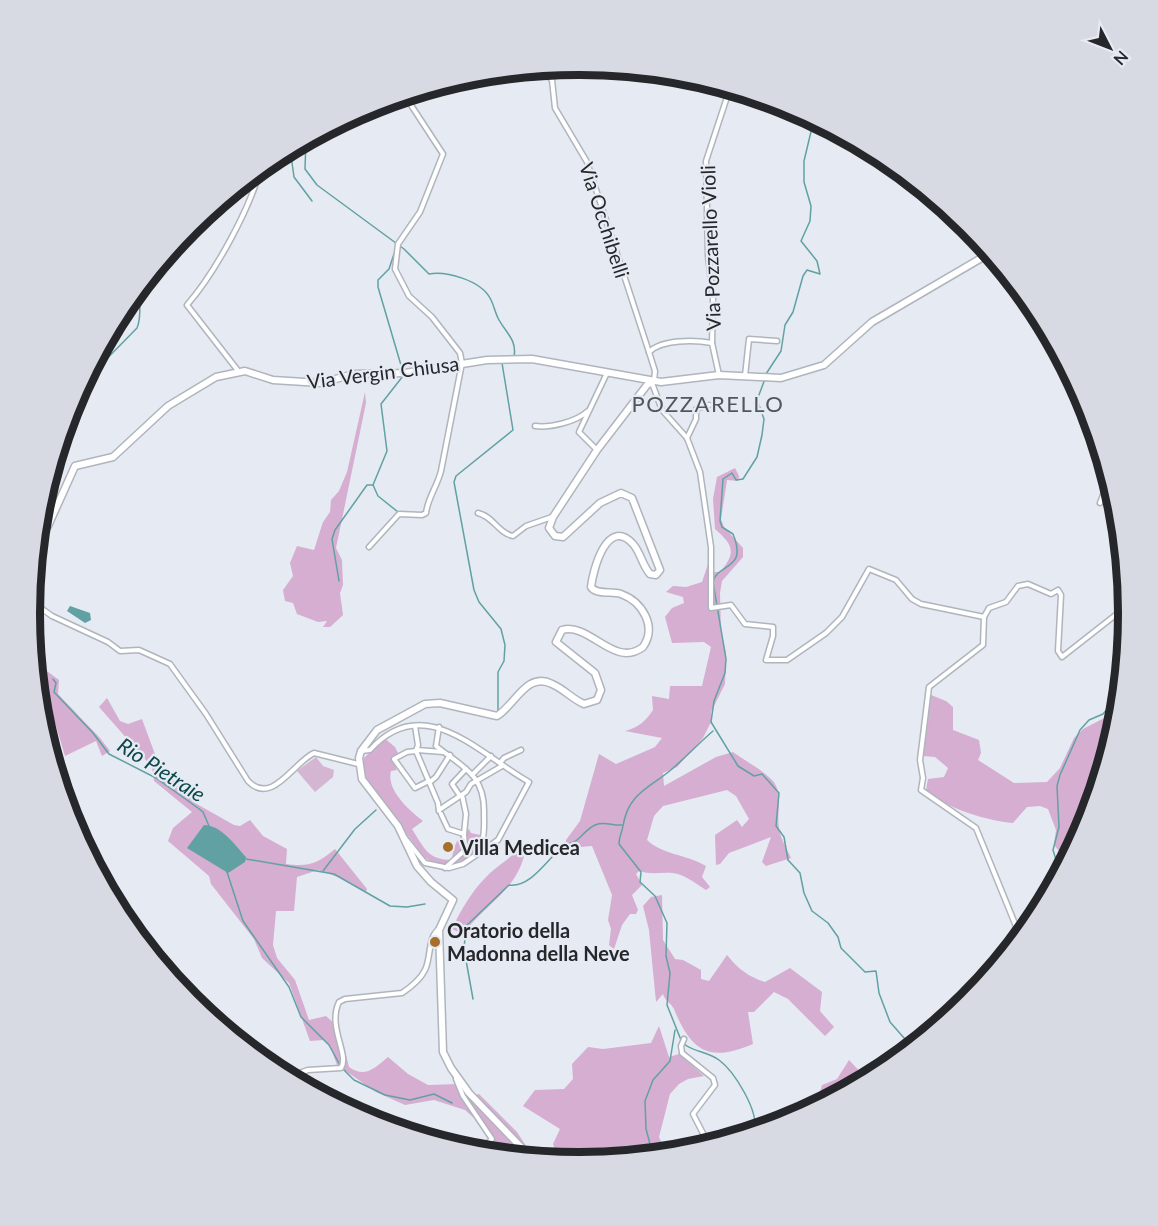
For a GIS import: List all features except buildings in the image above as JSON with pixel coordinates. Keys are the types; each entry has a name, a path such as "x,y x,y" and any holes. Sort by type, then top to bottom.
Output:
{"street":[{"name":"Via Occhibelli","path":"548,76 552,80 555,108 587,162 655,371 653,382 662,410 687,438"},
{"name":"Via Pozzarello Violi","path":"719,375 712,343 713,298 708,256 706,161 727,96"},
{"path":"369,547 397,515 426,513 428,500 438,483 441,471 462,363 460,353 432,317 409,296 396,272 398,244 416,219 443,154 409,102"},
{"path":"239,372 187,305 206,282 256,182"},
{"name":"Via Vergin Chiusa","path":"48,526 75,466 113,457 168,406 216,377 239,372 258,373 279,381 321,383 354,374 405,373 462,363 532,359 653,382 670,383 719,375 766,378 824,365 872,322 983,257"},
{"path":"745,376 749,339 777,341"},
{"path":"649,352 658,345 700,341 712,343"},
{"path":"597,450 579,432 607,373"},
{"path":"361,751 370,750 382,737 395,728 415,726 439,727 491,756 528,782 498,840 463,864 445,868 425,863 362,779 358,764 361,751 382,726 430,702 497,716 510,706 526,686 538,680 550,683 580,702 593,703 602,693 600,683 590,669 559,646 556,636 562,630 580,631 615,650 630,652 643,646 649,630 648,620 639,605 620,594 594,591 591,585 599,552 613,538 633,543 647,571 654,575 659,572 660,566 632,498 621,493 607,498 563,537 555,536 549,528 553,517 597,450 653,382"},
{"path":"709,405 696,409 696,419 687,438 700,472 706,503 711,547 713,609 731,605 745,624 773,627 773,636 766,659 771,661 790,658 826,633 842,617 869,569 896,580 912,599 921,604 984,617"},
{"path":"535,426 542,427 575,419 590,408"},
{"path":"1100,503 1104,493"},
{"path":"478,513 487,516 503,533 513,536 526,526 553,517"},
{"path":"1016,927 976,828 921,790 923,778 920,760 929,687 984,644 984,617 989,608 1006,602 1018,586 1028,584 1052,594 1058,590 1060,595 1058,651 1062,657 1118,613"},
{"path":"40,608 108,642 120,651 139,650 170,664 206,714 248,781 255,787 264,789 274,787 314,753 358,764"},
{"path":"415,726 416,751 440,812 448,829 464,834"},
{"path":"439,727 435,743 477,780 484,800 482,842 465,850 445,868"},
{"path":"440,812 477,780 501,765 504,758 521,750"},
{"path":"444,751 407,752 394,759 415,788 430,783 452,757"},
{"path":"472,775 491,756"},
{"path":"465,850 466,814 461,796 452,784 466,769"},
{"path":"300,1073 308,1070 340,1068 344,1059 334,1023 339,1002 351,998 402,993 426,969 433,935 453,900 422,872 404,837"},
{"path":"440,926 443,1052 463,1096 492,1139 488,1143"},
{"path":"684,1039 681,1046 682,1053 713,1078 715,1085 693,1114 705,1136"},
{"path":"454,1073 469,1093 522,1148"}],"shaded area":[{"path":"365,392 366,403 336,548 342,560 343,585 340,593 343,615 330,627 323,627 327,621 318,622 297,614 293,603 285,601 283,590 293,576 290,563 297,546 314,550 323,522 330,512 331,500 339,491 347,472"},
{"path":"735,468 739,476 738,481 727,480 721,519 724,527 743,548 743,557 722,581 720,593 721,631 726,653 725,684 711,712 712,720 703,738 677,767 663,773 664,786 716,757 733,752 763,772 775,784 780,832 791,858 766,866 762,862 771,837 729,853 720,864 716,865 715,835 737,820 742,827 749,819 736,796 727,790 663,806 654,816 647,840 660,849 706,866 702,877 710,887 706,890 677,874 639,871 636,874 642,885 632,895 638,910 636,914 630,914 622,925 614,949 609,945 611,929 608,920 612,895 592,846 569,848 566,846 566,840 580,821 599,754 616,764 655,747 662,738 625,731 638,726 650,714 653,710 652,696 669,699 670,686 702,686 711,647 704,642 672,643 665,617 672,608 684,603 683,597 666,592 673,586 686,587 702,582 708,564 714,572 720,572 729,559 731,549 729,544 715,529 713,499 717,477"},
{"path":"44,669 59,680 58,694 110,751 102,756 96,741 65,756 48,699"},
{"path":"931,695 946,701 953,707 953,730 979,740 981,753 978,760 1014,783 1047,782 1060,768 1074,738 1083,729 1107,717 1089,786 1062,851 1054,845 1056,830 1048,809 1040,806 1027,807 1013,823 1003,822 955,808 934,797 926,790 928,779 944,777 948,768 935,757 923,756"},
{"path":"107,698 120,721 128,724 142,719 159,765 195,803 234,825 240,826 250,820 263,836 287,849 286,864 312,863 335,849 367,889 366,892 346,880 318,870 297,877 294,911 276,911 273,945 277,958 295,980 309,1020 326,1016 339,1028 349,1067 365,1072 375,1068 388,1057 408,1074 428,1085 459,1084 471,1097 479,1094 517,1132 528,1149 496,1145 493,1135 465,1110 434,1100 405,1105 376,1092 337,1065 330,1046 323,1040 310,1041 289,983 262,958 254,939 211,884 209,876 168,841 173,828 192,812 154,781 152,767 99,707"},
{"path":"384,738 395,747 399,755 392,759 397,770 391,771 390,778 395,792 405,805 423,821 412,829 420,842 437,858 452,860 457,842 469,829 471,833 485,836 480,845 467,858 451,865 442,865 424,857 363,776 362,760"},
{"path":"316,757 323,766 334,770 333,777 315,792 297,771"},
{"path":"526,842 519,870 503,893 463,934 452,929 464,906 479,885"},
{"path":"662,895 663,940 675,959 683,960 701,970 701,979 709,981 727,955 744,972 765,982 790,968 822,992 820,1011 834,1027 825,1036 788,999 774,992 754,1012 748,1012 753,1044 738,1050 713,1052 695,1044 687,1035 674,1009 663,994 656,1002 649,930 643,906 651,897"},
{"path":"659,1026 669,1057 679,1054 704,1076 688,1079 679,1084 670,1094 659,1137 662,1145 579,1152 555,1151 553,1144 560,1129 523,1106 535,1090 564,1089 573,1079 572,1064 588,1047 603,1049 651,1043"},
{"path":"849,1060 860,1072 822,1093 820,1092 822,1085 837,1079"}],"water":[{"path":"70,606 90,613 91,620 85,623 67,611"},
{"path":"204,825 216,828 227,836 246,857 245,862 228,873 187,848"}],"waterway":[{"path":"766,374 781,351 785,325 793,312 803,276 807,270 820,274 817,261 801,241 810,221 811,206 804,182 804,161 812,128"},
{"path":"306,150 305,169 317,185 404,249 429,274 436,273 462,278 479,286 491,301 499,320 511,337 515,351 514,357"},
{"path":"291,158 294,177 312,201"},
{"path":"396,248 389,269 378,280 378,287 403,372"},
{"name":"Rio Pietraie","path":"103,363 137,328 140,302"},
{"path":"498,712 498,672 504,661 505,645 501,629 479,602 474,590 454,482 456,476 513,430 502,363 512,362"},
{"path":"339,581 332,539 335,530 367,485 373,485 387,451 381,404 403,376"},
{"path":"765,379 757,400 764,419 757,457 743,479 736,480 732,473 723,479 720,521 722,527 733,534 737,554 735,560 720,571 713,582 726,659 725,673 714,701 711,722 738,766 754,776 762,774 779,793 776,826 784,837 788,860 800,873 804,893 812,911 828,923 838,937 841,948 865,972 876,971 879,993 890,1022 906,1041"},
{"path":"373,485 378,496 398,512"},
{"name":"Rio Pietraie","path":"53,679 56,683 54,692 93,733 109,754 156,778 198,808 203,812 209,826"},
{"path":"1056,861 1053,850 1059,827 1057,786 1060,775 1080,730 1089,720 1103,714 1109,707"},
{"path":"681,1040 667,1005 670,973 666,956 667,923 655,896 640,882 641,872 619,841 626,815 635,798 672,769 713,731"},
{"path":"323,871 355,829 376,810"},
{"path":"473,999 464,949 466,926 509,885 517,885 531,878 563,846 577,840 587,830 602,823 622,825"},
{"path":"246,859 334,874 390,906 407,907 425,904"},
{"path":"227,872 243,921 289,987 301,1017 329,1045 340,1065"},
{"path":"651,1147 646,1129 645,1101 653,1080 670,1061 675,1030"},
{"path":"684,1044 715,1057 725,1065 750,1103 755,1122"},
{"path":"343,1069 354,1080 385,1095 410,1100 434,1094 452,1103"}],"place":[{"name":"Villa Medicea","path":"448,847"},
{"name":"Oratorio della Madonna della Neve","path":"435,942"}],"district":[{"name":"POZZARELLO","path":"708,403"}]}
